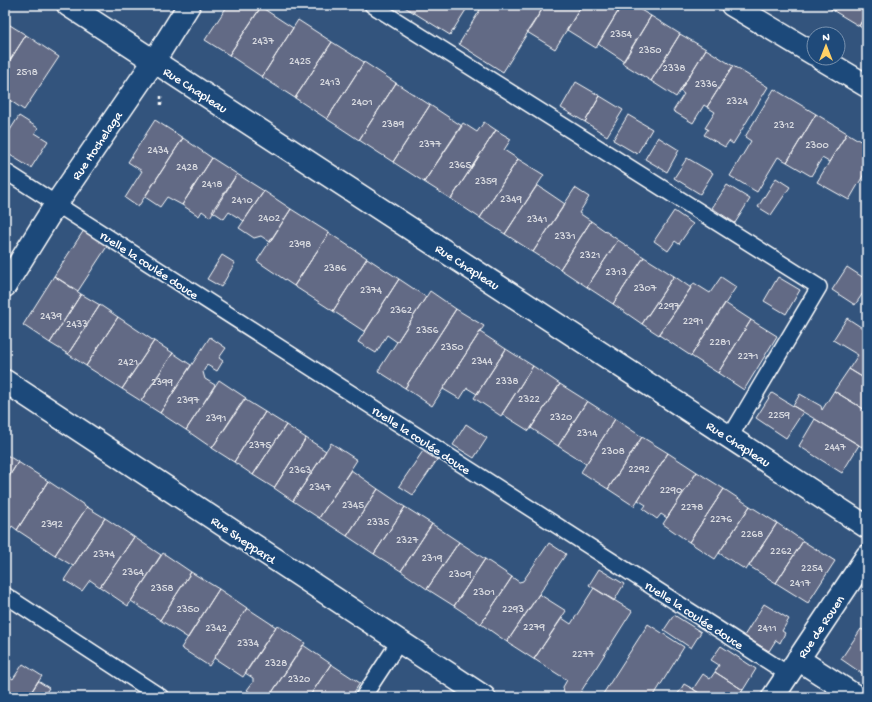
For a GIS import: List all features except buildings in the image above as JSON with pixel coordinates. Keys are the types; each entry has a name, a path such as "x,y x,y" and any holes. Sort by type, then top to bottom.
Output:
{"street":[{"name":"Rue Chapleau","path":"68,5 867,527"},
{"name":"Rue Hochelaga","path":"5,286 56,204 154,61 189,5"},
{"path":"732,5 806,49"},
{"path":"833,66 867,86"},
{"name":"Rue Sheppard","path":"5,381 484,697"},
{"name":"Rue de Rouen","path":"773,697 867,556"},
{"path":"793,667 857,697"}],"lane":[{"path":"372,5 819,287 730,437"},
{"name":"ruelle la coulée douce","path":"5,171 793,667"},
{"path":"5,595 161,697"},
{"path":"363,697 399,642"}],"path":[{"path":"5,340 12,340"}]}
